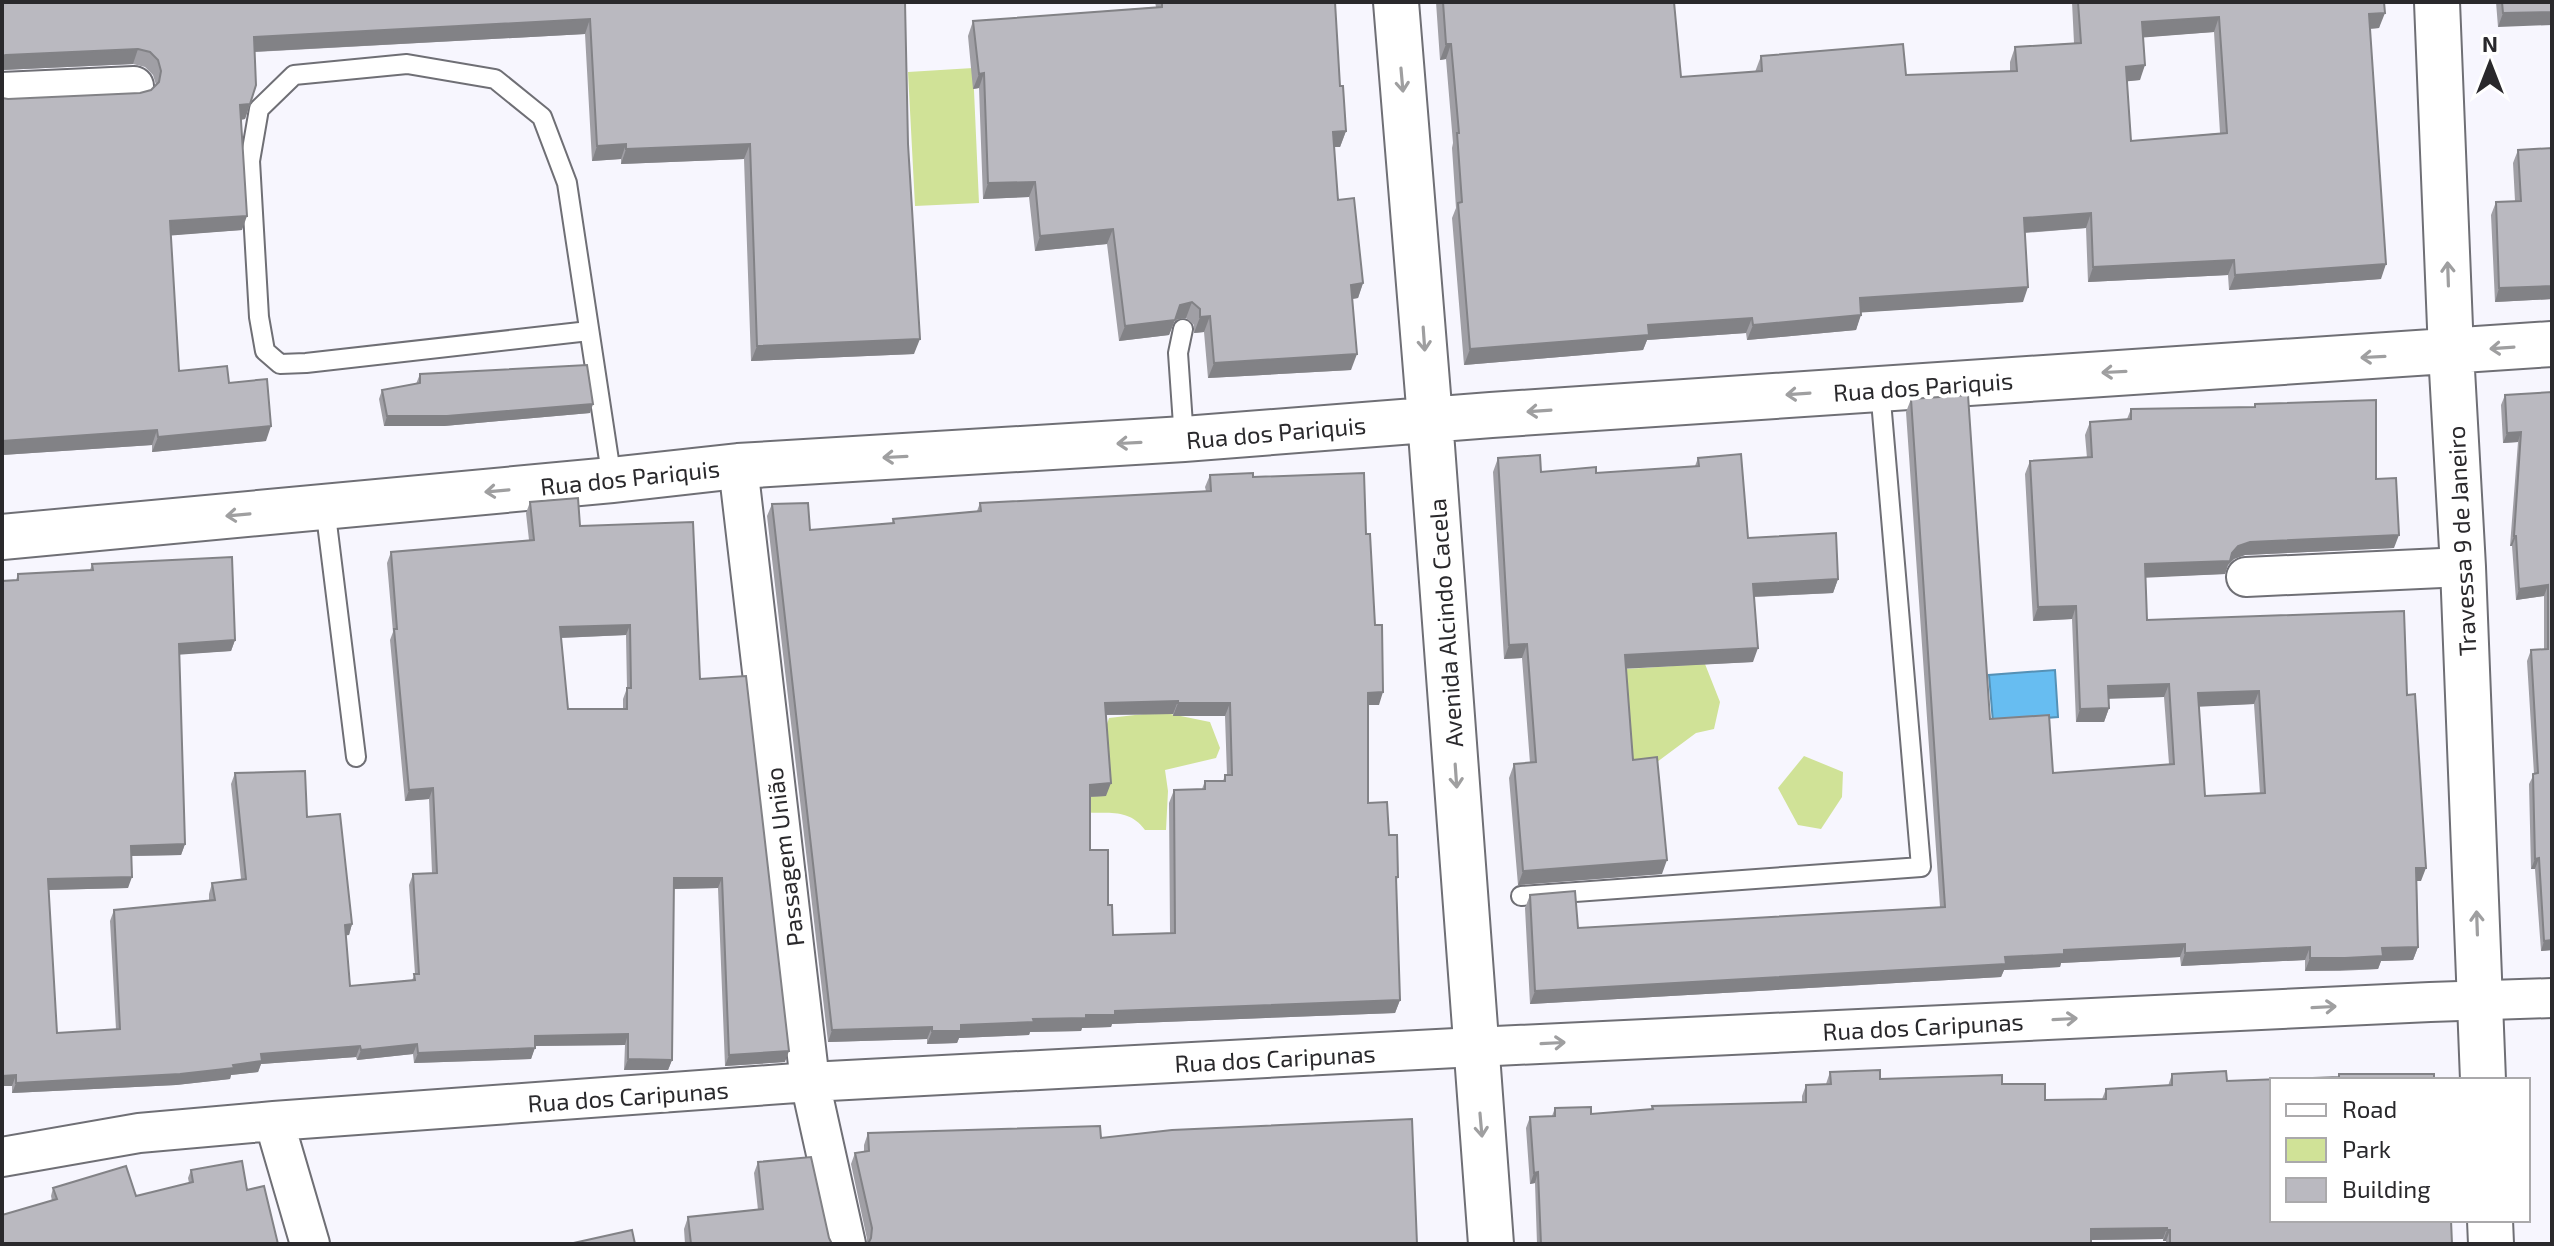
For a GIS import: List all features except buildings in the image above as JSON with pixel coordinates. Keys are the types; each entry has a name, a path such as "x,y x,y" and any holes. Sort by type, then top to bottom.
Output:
{"street":[{"name":"Avenida Alcindo Cacela","path":"1396,2 1491,1244"},
{"name":"Travessa 9 de Janeiro","path":"2437,2 2483,1078"},
{"path":"2,92 134,86"},
{"name":"Rua dos Pariquis","path":"2,537 738,466 1184,439 1430,419 2552,344"},
{"name":"Passagem União","path":"738,466 810,1082 846,1244"},
{"path":"2246,577 2463,567"},
{"name":"Rua dos Caripunas","path":"2,1157 139,1133 810,1082 1475,1047 2552,998"},
{"path":"274,1121 310,1244"},
{"path":"2490,1222 2491,1244"}],"lane":[{"path":"589,331 280,364 265,351 259,317 250,161 259,109 294,75 407,64 495,79 542,117 567,183 612,480"},
{"path":"1183,329 1178,353 1184,439"},
{"path":"1521,896 1921,867 1880,389"},
{"path":"325,507 356,757"}],"green space":[{"path":"973,68 979,203 915,206 908,72"},
{"path":"1705,664 1720,702 1714,729 1696,733 1657,762 1627,769 1626,669"},
{"path":"1161,712 1210,722 1220,748 1216,758 1165,770 1168,791 1166,830 1145,830 1131,817 1115,813 1078,812 1109,718"},
{"path":"1804,756 1843,772 1842,797 1821,829 1798,825 1778,788"}],"water":[{"path":"2055,670 2058,717 1993,722 1989,675"}]}
